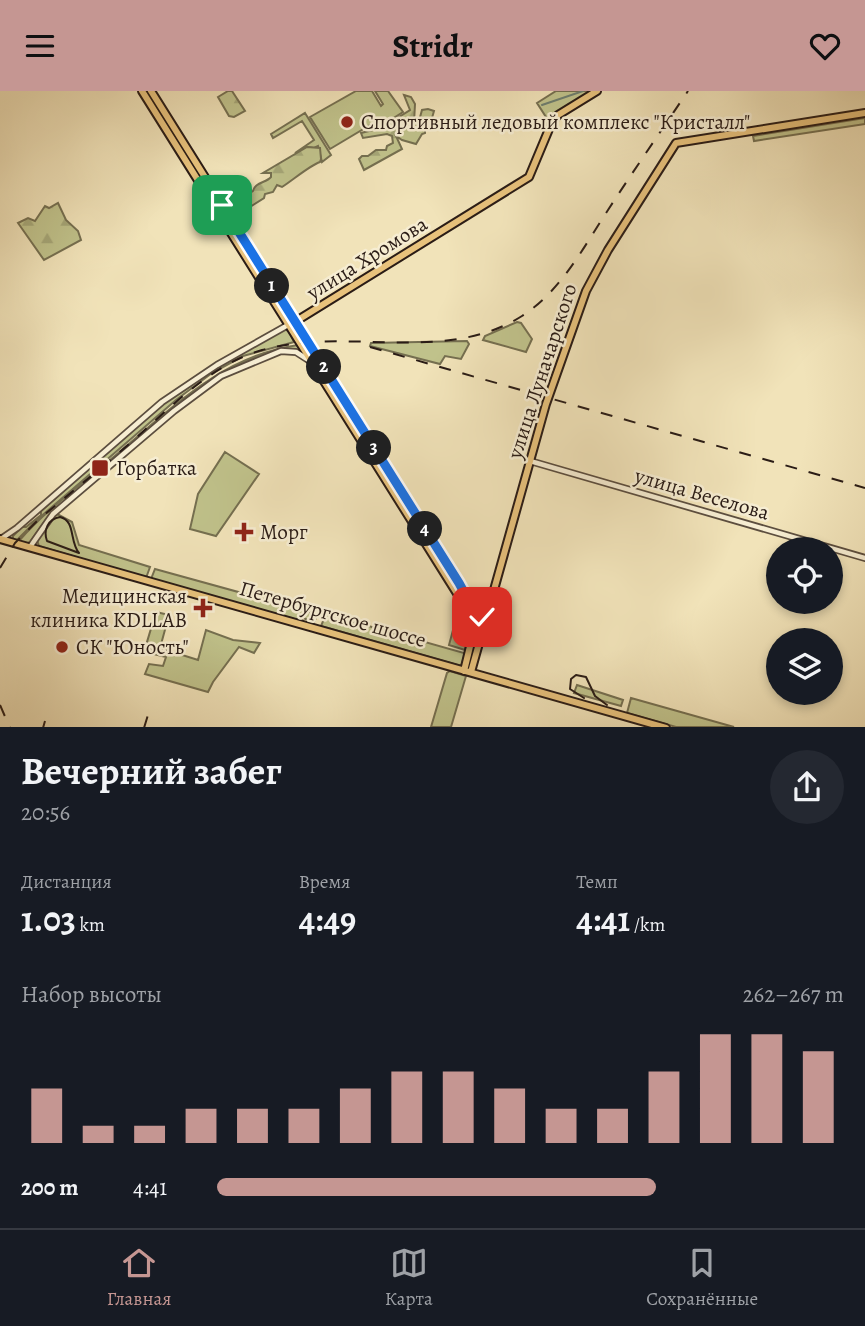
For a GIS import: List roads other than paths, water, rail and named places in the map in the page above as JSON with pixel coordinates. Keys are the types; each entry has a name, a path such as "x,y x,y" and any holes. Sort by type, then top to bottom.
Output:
{"main road":[{"path":"142,91 200,177"},
{"path":"151,91 200,177 475,618 481,635"},
{"name":"улица Хромова","path":"291,324 528,177 552,122 558,115 597,91"},
{"name":"улица Луначарского","path":"467,672 481,635 556,375 590,281 676,143 865,113"},
{"path":"291,324 311,362 475,608 467,672"},
{"name":"Петербургское шоссе","path":"0,539 666,727"},
{"name":"Петербургское шоссе","path":"30,547 73,560"},
{"name":"Петербургское шоссе","path":"589,707 654,727"}],"street":[{"name":"улица Хромова","path":"0,539 14,531 162,402 217,365 291,324"},
{"path":"30,547 52,515 174,411 221,376 284,351 296,352 311,362"},
{"name":"улица Веселова","path":"530,461 865,558"},
{"path":"36,537 35,544 40,549"},
{"path":"475,608 489,608"},
{"path":"475,618 489,608"}],"waterway":[{"path":"542,105 583,91"}],"tram line":[{"path":"60,517 68,523 79,553 47,541 48,526 52,520 60,517"},
{"path":"584,698 570,689 571,679 576,675 586,677 595,696 607,705"}],"railway":[{"path":"0,568 15,543 39,519 195,386 244,356 294,344 328,341 428,342 460,339 492,331 522,316 536,306 570,268 688,91"},
{"path":"370,347 865,488"},
{"path":"0,705 10,727"},
{"path":"144,727 151,705"},
{"path":"43,727 45,721"}],"place":[{"name":"Спортивный ледовый комплекс \"Кристалл\"","path":"347,122"},
{"name":"Горбатка","path":"100,468"},
{"name":"Морг","path":"244,532"},
{"name":"Медицинская клиника KDLLAB","path":"203,608"},
{"name":"СК \"Юность\"","path":"62,647"}]}
